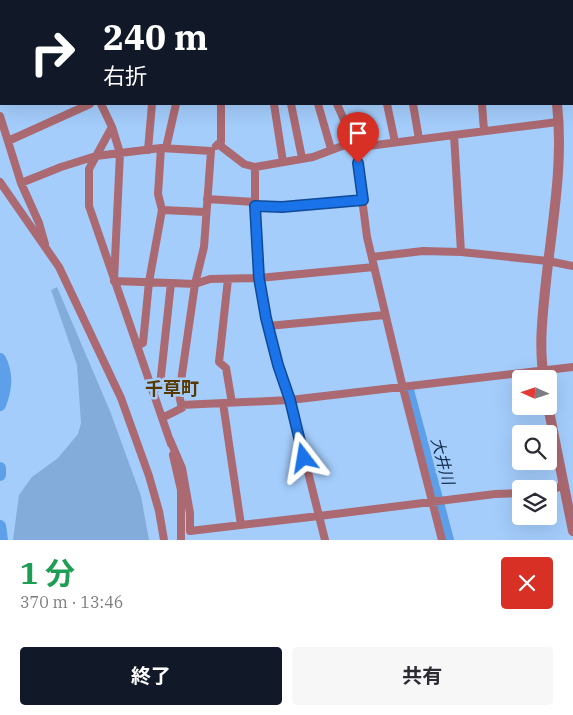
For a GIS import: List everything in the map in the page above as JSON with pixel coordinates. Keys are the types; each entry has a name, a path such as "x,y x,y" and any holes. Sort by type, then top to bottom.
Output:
{"street":[{"path":"8,141 88,105"},
{"path":"101,105 112,127 120,153 114,281"},
{"path":"148,150 152,105"},
{"path":"137,346 143,343 149,282 162,210 158,194 163,148 176,105"},
{"path":"162,418 182,408 179,395 195,284 204,247 211,151 221,142 222,105"},
{"path":"274,105 283,162"},
{"path":"291,105 302,158"},
{"path":"318,105 331,149"},
{"path":"337,105 354,143 367,237 385,316 442,540"},
{"path":"386,105 395,142"},
{"path":"413,105 419,139"},
{"path":"482,105 484,131"},
{"path":"543,370 541,331 556,205 559,160 557,105"},
{"path":"0,116 21,184 39,223 46,248"},
{"path":"218,144 244,164 255,167 313,157 331,149 354,143 368,146 558,122"},
{"path":"112,127 89,169 89,206 162,418 182,468 190,513 190,540"},
{"path":"454,135 460,252"},
{"path":"21,184 61,167 96,156 163,148 211,151"},
{"path":"255,167 259,278 268,326 278,365 290,400 325,540"},
{"path":"0,182 59,267 121,398 149,476 159,511 164,540"},
{"path":"207,199 282,207 363,200"},
{"path":"162,210 206,212"},
{"path":"372,257 423,251 460,252 548,261 573,266"},
{"path":"114,281 195,284 210,279 259,278 374,267"},
{"path":"228,279 219,362 226,368 232,402"},
{"path":"153,392 160,386 171,283"},
{"path":"268,326 385,316"},
{"path":"558,371 573,367"},
{"path":"181,405 290,400 512,378"},
{"path":"223,403 241,525"},
{"path":"550,415 573,531"},
{"path":"170,440 181,490 181,540"},
{"path":"557,488 564,485"},
{"path":"190,531 512,494"}],"shaded area":[{"path":"57,287 110,411 141,496 149,540 13,540 19,495 32,477 58,458 78,434 81,423 77,365 51,290"}],"waterway":[{"path":"0,359 3,365 5,382 0,405"},
{"name":"大井川","path":"408,390 448,540"},
{"path":"0,468 0,475"},
{"path":"0,526 2,540"}],"district":[{"name":"千草町","path":"172,388"}],"route":[{"path":"304,458 290,400 278,365 266,318 259,278 255,206 282,207 363,200 358,163"}]}
